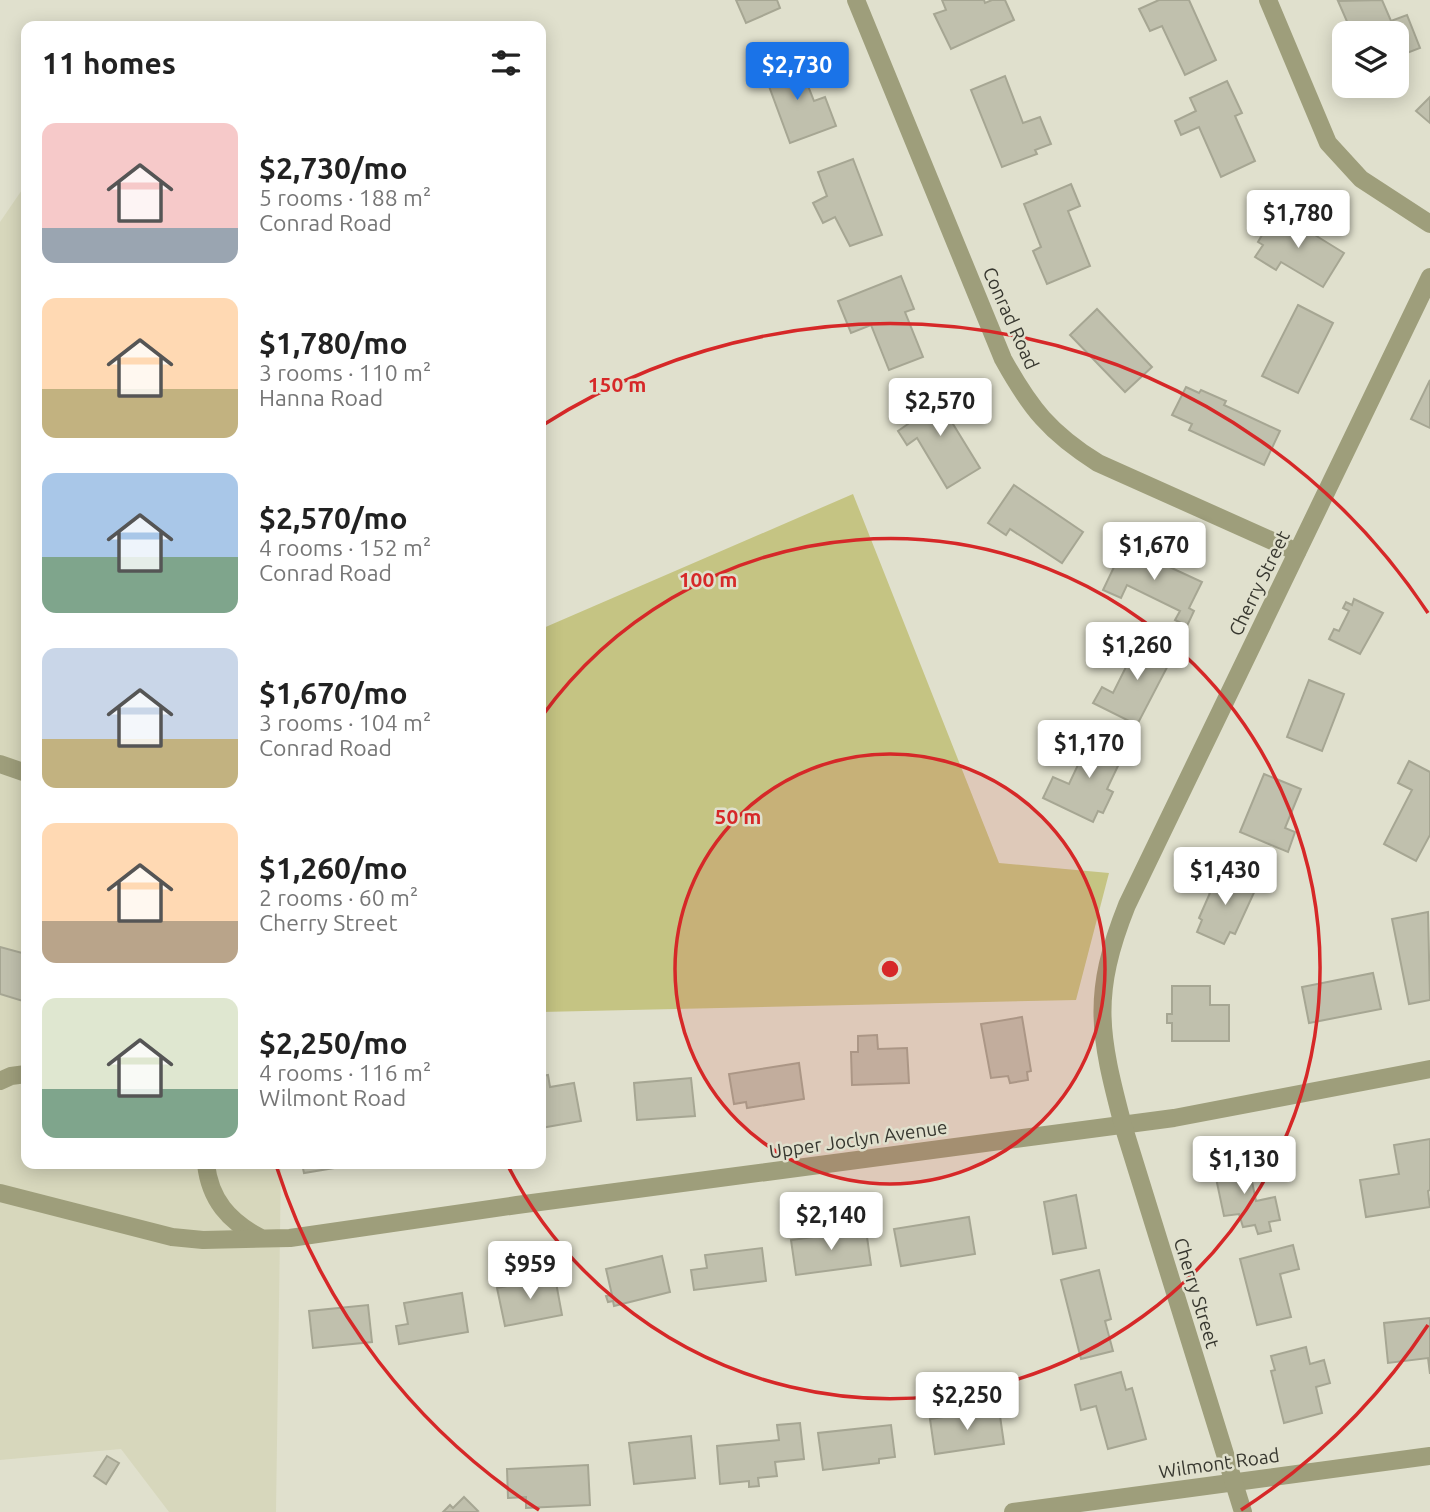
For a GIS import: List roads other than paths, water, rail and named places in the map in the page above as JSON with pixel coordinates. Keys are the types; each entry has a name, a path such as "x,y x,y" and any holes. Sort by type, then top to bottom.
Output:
{"street":[{"name":"Conrad Road","path":"856,0 1003,359 1031,406 1049,427 1098,463 1297,552"},
{"path":"1268,0 1328,143 1361,179 1430,224"},
{"name":"Cherry Street","path":"1243,1512 1123,1125 1103,1041 1101,1009 1108,958 1127,905 1430,278"},
{"path":"0,764 21,771"},
{"name":"Upper Joclyn Avenue","path":"41,1205 172,1237 204,1240 290,1238 1123,1125 1430,1069"},
{"path":"0,1081 21,1075"},
{"path":"206,1169 219,1204 240,1227 260,1237"},
{"path":"0,1182 41,1205"},
{"path":"0,1193 41,1205"},
{"name":"Wilmont Road","path":"1013,1512 1430,1456"}]}
